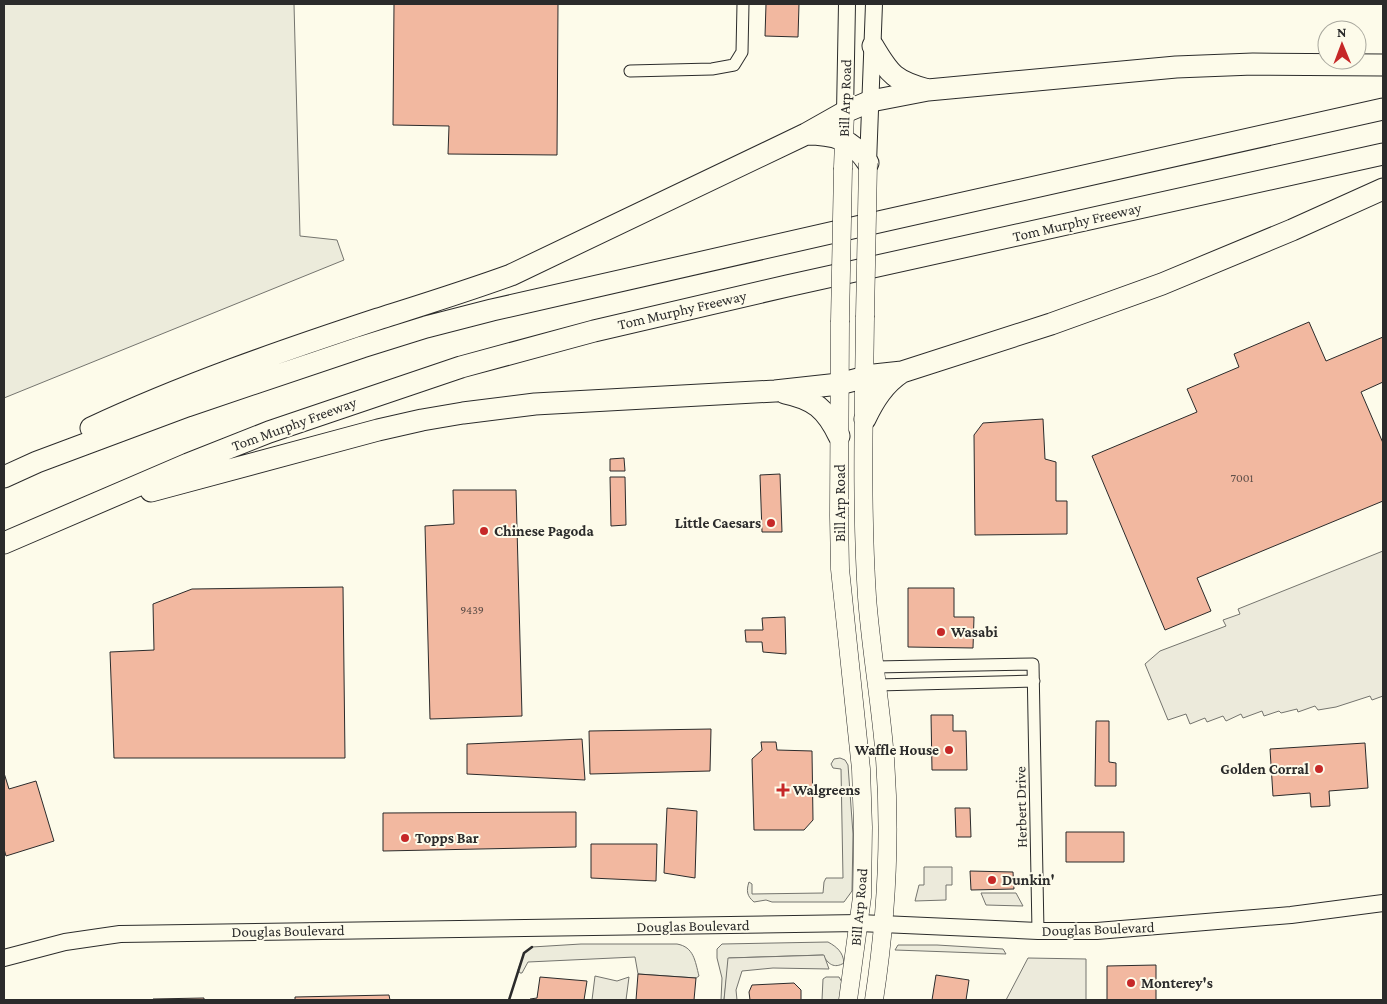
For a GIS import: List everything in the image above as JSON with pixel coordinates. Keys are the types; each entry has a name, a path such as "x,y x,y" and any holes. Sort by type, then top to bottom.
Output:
{"highway":[{"path":"873,46 891,74 906,83 928,90"},
{"path":"37,462 58,446 82,432 150,402 319,339 474,289 511,275 871,101 928,90 1176,67 1262,64 1383,65"},
{"path":"4,477 37,462 187,406 362,347 445,322 883,221 1383,109"},
{"path":"806,134 826,135 844,140 862,154 868,163"},
{"name":"Tom Murphy Freeway","path":"4,543 188,464 269,432 406,384 471,364 594,331 787,286 1383,154"},
{"path":"83,508 422,420 535,404 775,391 839,384 865,377 902,372 1171,281 1383,189"},
{"path":"865,419 885,385 902,372"},
{"path":"775,391 798,396 816,404 830,419 839,436"}],"main road":[{"name":"Bill Arp Road","path":"846,4 839,384 840,569 861,769 863,862 859,923 848,1000"},
{"name":"Bill Arp Road","path":"874,4 865,317 866,565 867,598 885,759 886,793 884,924 874,1000"},
{"name":"Douglas Boulevard","path":"4,958 65,942 120,934 859,923 1038,931 1097,931 1291,915 1383,903"}],"street":[{"path":"630,71 712,69 734,65 742,52 743,4"},
{"name":"Herbert Drive","path":"875,666 1033,664 1038,931"},
{"path":"877,685 1034,681"}],"shaded area":[{"path":"4,4 294,4 300,236 337,240 344,260 4,398"},
{"path":"1383,551 1383,696 1372,700 1370,696 1336,707 1318,710 1315,706 1298,712 1297,709 1281,713 1279,711 1264,716 1262,711 1243,718 1241,714 1226,721 1223,716 1207,722 1205,718 1190,724 1186,714 1168,720 1145,664 1160,651 1226,626 1223,620 1240,614 1238,609"},
{"path":"840,758 845,760 848,765 853,834 852,891 844,902 772,902 766,900 754,902 748,893 749,882 752,884 752,894 823,893 826,878 843,878 841,769 833,768 831,764 834,759"},
{"path":"924,867 952,867 952,885 946,885 946,900 915,901 919,885 924,885"},
{"path":"981,893 1016,893 1023,906 986,905"},
{"path":"828,942 839,950 844,963 837,966 832,965 823,955 729,958 724,1000 721,1000 722,978 717,958 717,949 722,944"},
{"path":"581,944 677,944 690,951 695,960 699,976 696,978 638,974 635,957 528,962 522,973 518,970 524,953 532,947"},
{"path":"898,945 1003,949 1006,954 895,950"},
{"path":"824,955 829,969 773,968 742,971 736,990 737,1000 724,1000 728,958"},
{"path":"1028,958 1086,959 1086,1000 1006,1000"},
{"path":"595,976 617,981 629,977 626,1000 592,1000"},
{"path":"826,977 839,977 843,984 841,1000 822,1000 823,979"}],"building":[{"path":"394,4 558,4 557,155 448,154 449,126 393,125"},
{"path":"766,4 799,4 798,37 765,36"},
{"path":"1309,322 1326,361 1383,337 1383,382 1361,392 1383,443 1383,501 1197,578 1211,611 1165,630 1092,456 1197,412 1187,389 1239,367 1234,354"},
{"path":"1043,419 1045,459 1056,462 1056,501 1067,501 1067,534 975,535 974,435 983,423"},
{"path":"624,458 625,471 610,471 610,459"},
{"path":"780,474 782,532 762,532 760,475"},
{"path":"610,477 625,477 626,525 611,526"},
{"path":"453,490 516,490 522,716 430,719 425,526 454,524"},
{"path":"343,587 345,758 114,758 110,652 154,650 153,604 192,589"},
{"name":"Wasabi","path":"908,588 954,588 954,617 974,617 973,648 908,647"},
{"path":"785,617 786,654 763,652 762,642 746,642 745,630 763,630 762,618"},
{"name":"Waffle House","path":"931,715 953,715 953,731 966,731 967,770 932,770"},
{"path":"1096,721 1109,721 1109,762 1116,763 1116,786 1095,786"},
{"path":"711,729 710,771 590,774 589,731"},
{"path":"582,739 585,780 467,774 467,744"},
{"name":"Walgreens","path":"761,742 776,742 777,750 812,751 813,820 804,830 754,830 752,759 762,750"},
{"name":"Golden Corral","path":"1365,743 1368,788 1329,791 1330,806 1311,807 1310,793 1273,796 1270,749"},
{"path":"4,773 9,789 36,781 54,841 6,856 4,849"},
{"path":"667,808 697,811 695,878 664,873"},
{"path":"955,808 970,808 971,837 956,837"},
{"path":"576,812 576,847 383,851 383,813"},
{"path":"1066,832 1124,832 1124,862 1066,862"},
{"path":"591,844 657,844 656,881 591,878"},
{"name":"Dunkin'","path":"970,871 1013,872 1014,889 971,890"},
{"name":"Monterey's","path":"1156,965 1156,1000 1107,1000 1107,966"},
{"path":"638,974 696,978 694,1000 636,1000"},
{"path":"936,975 969,980 966,1000 932,1000"},
{"path":"540,977 587,981 584,1000 530,1000 537,998"},
{"path":"794,983 801,990 801,1000 750,1000 749,992 752,985"},
{"path":"389,995 390,1000 295,1000 295,997"},
{"path":"204,998 204,1000 153,1000 153,999"}],"wall":[{"path":"509,1000 524,953 532,947"}],"place":[{"name":"Little Caesars","path":"771,523"},
{"name":"Chinese Pagoda","path":"484,531"},
{"name":"Wasabi","path":"941,632"},
{"name":"Waffle House","path":"949,750"},
{"name":"Golden Corral","path":"1319,769"},
{"name":"Walgreens","path":"783,790"},
{"name":"Topps Bar","path":"405,838"},
{"name":"Dunkin'","path":"992,880"},
{"name":"Monterey's","path":"1131,983"}]}
